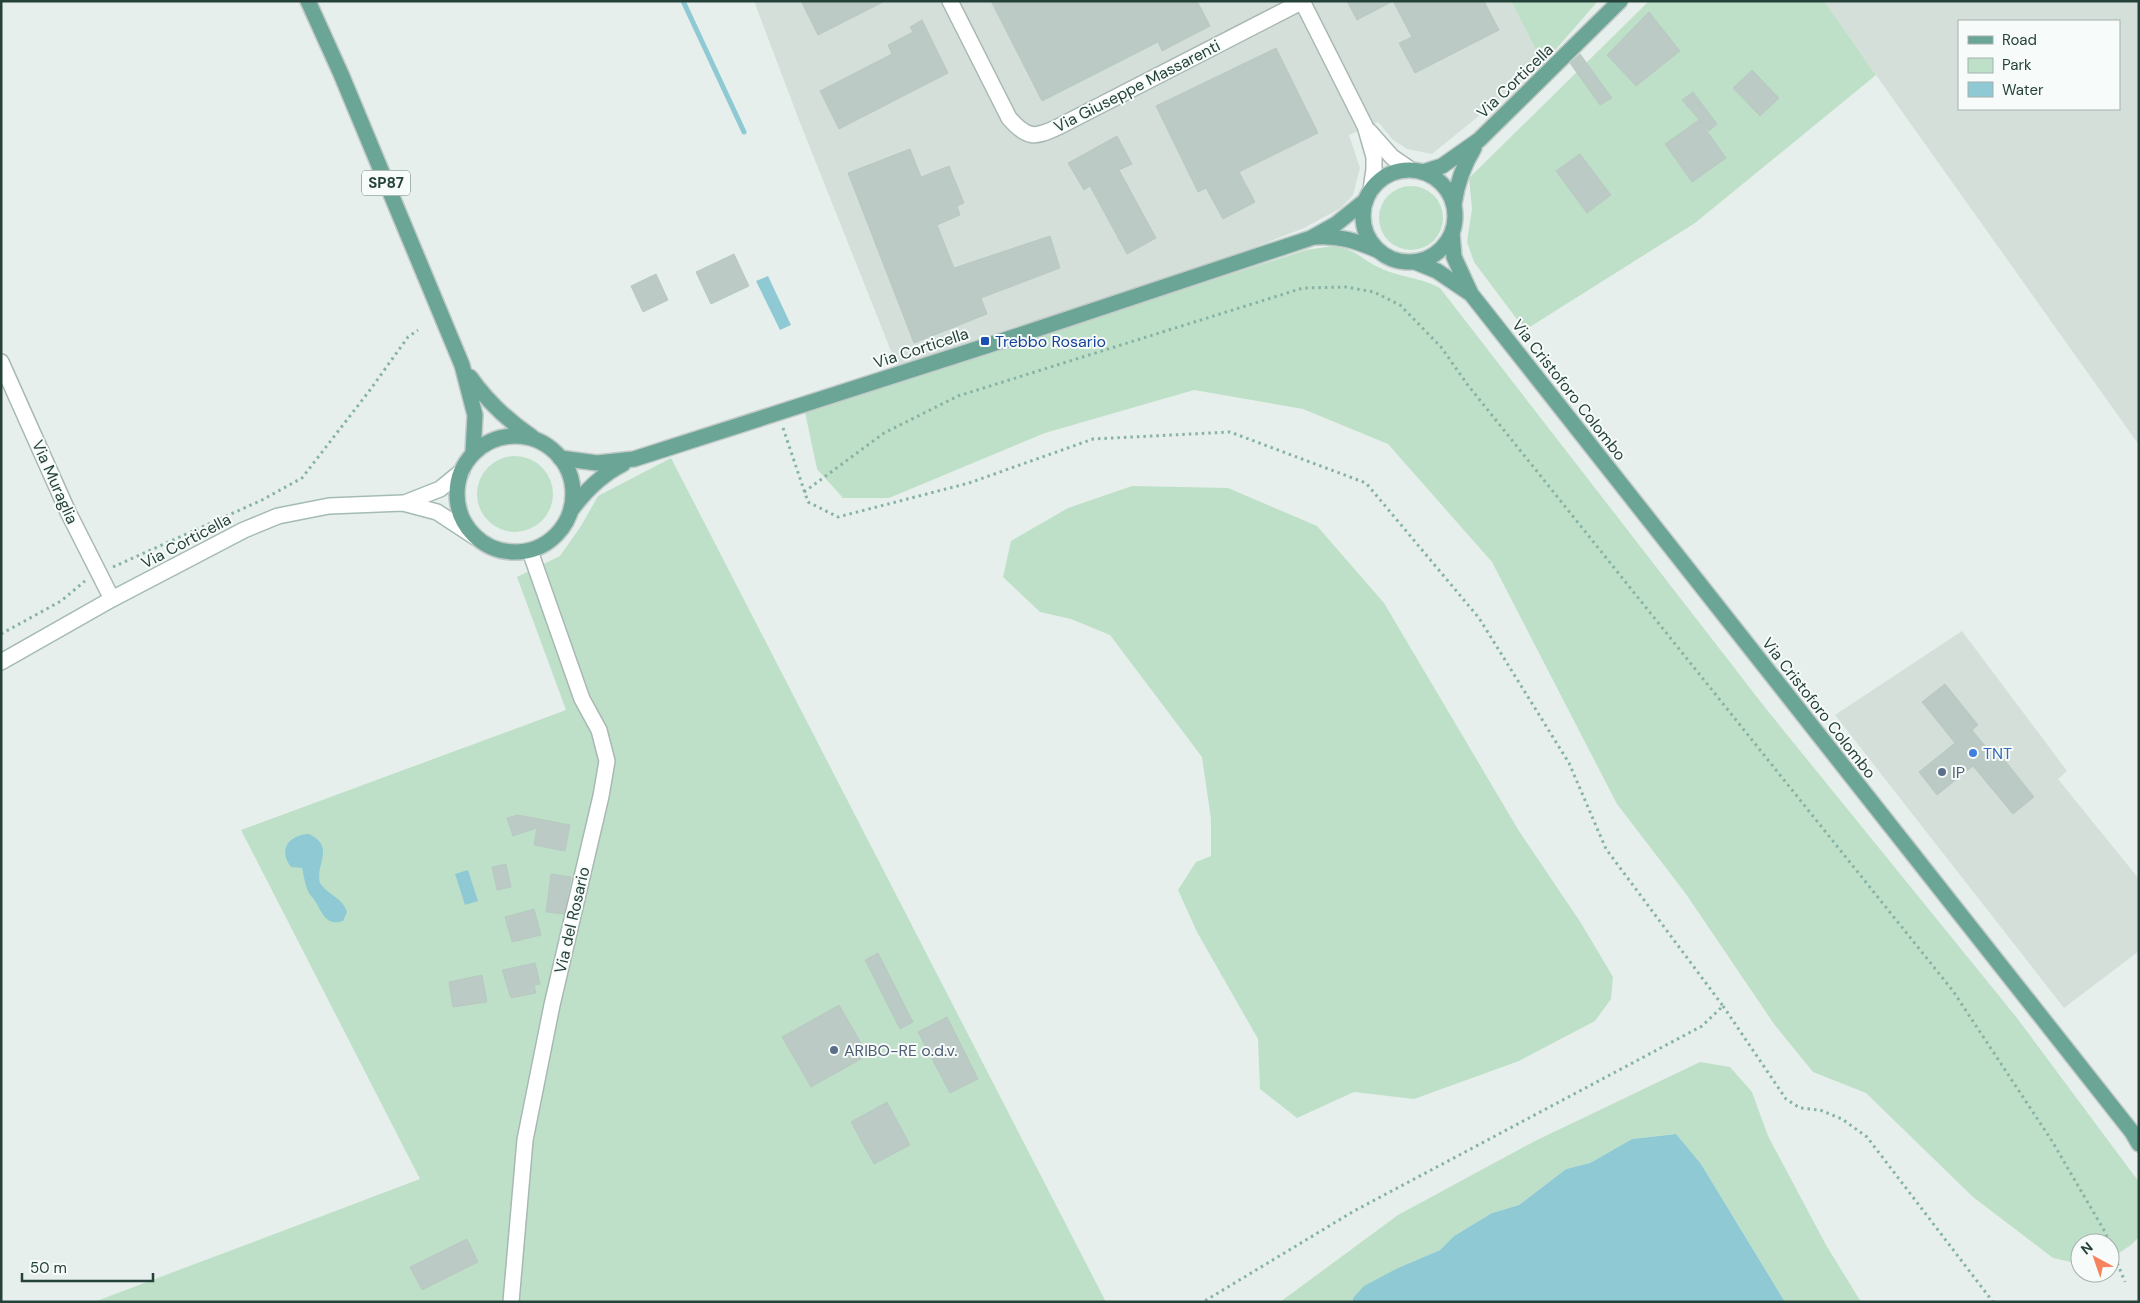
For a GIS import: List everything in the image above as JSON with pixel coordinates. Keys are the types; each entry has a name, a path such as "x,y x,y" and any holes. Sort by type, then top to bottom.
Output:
{"main road":[{"name":"SP87","path":"308,1 341,74 462,365 475,415 473,453"},
{"name":"Via Corticella","path":"1417,171 1442,166 1479,140 1620,1"},
{"path":"1311,238 1329,236 1345,238 1396,260 1415,262 1427,259 1438,252 1452,233 1455,223 1454,204 1457,184 1464,164 1479,140"},
{"path":"1378,251 1369,237 1363,222 1369,195 1377,183 1393,173 1417,171 1439,181 1451,196 1454,204"},
{"name":"Via Corticella","path":"560,458 597,463 634,459 778,413 1311,238 1336,224 1369,195"},
{"name":"Via Cristoforo Colombo","path":"1452,233 1454,257 1471,294 2132,1132 2139,1144"},
{"name":"Via Cristoforo Colombo","path":"1415,262 1437,271 1471,294"},
{"name":"SP87","path":"462,365 494,407 514,425 538,440"},
{"path":"571,511 573,497 568,469 560,458 546,445 538,440 524,436 497,439 473,453 462,470 457,484 457,499 460,513 466,526 475,537 489,546 501,550 514,552 530,551 545,544 554,537 564,525 571,511 586,490 598,480 634,459"}],"street":[{"name":"Via Giuseppe Massarenti","path":"950,1 1009,118 1019,130 1030,135 1041,135 1058,127 1302,1"},
{"path":"1302,1 1365,126 1374,157 1374,169 1369,195"},
{"path":"1365,126 1392,157 1417,171"},
{"name":"Via Muraglia","path":"1,362 98,574 112,600"},
{"name":"Via Corticella","path":"403,504 440,489 462,470"},
{"name":"Via Corticella","path":"1,662 244,530 278,516 329,506 403,504 437,512 475,537"},
{"name":"Via del Rosario","path":"511,1302 525,1140 552,1005 601,796 607,761 599,730 582,699 530,551"}],"path":[{"path":"804,492 884,433 958,396 1183,324 1302,288 1346,287 1374,292 1400,305 1441,346 1467,384 1953,991 2052,1141 2105,1233"},
{"path":"1,634 61,601 88,579 262,500 302,478 408,337 418,330"},
{"path":"778,413 808,502 838,517 969,483 1093,439 1230,432 1366,483 1479,618 1569,763 1606,849 1723,1006 1786,1099 1800,1108 1820,1110 1842,1118 1867,1137 1994,1302"},
{"path":"1203,1302 1354,1211 1702,1026 1723,1006"},
{"path":"2120,1269 2125,1282"}],"shaded area":[{"path":"754,1 1511,1 1543,64 1432,154 1407,149 1392,139 1378,122 1349,135 1360,168 1353,195 1341,208 1304,228 1245,251 897,366 799,120"},
{"path":"1824,1 2139,1 2139,445 1876,75"},
{"path":"1962,631 2067,771 2058,779 2139,879 2139,951 2064,1008 1835,715"}],"green space":[{"path":"1511,1 1598,1 1543,64"},
{"path":"1649,1 1824,1 1876,75 1695,223 1525,330 1474,262 1467,242 1472,209 1469,178"},
{"path":"1411,186 1429,192 1437,200 1443,218 1437,236 1429,244 1411,250 1393,244 1385,236 1379,218 1385,200 1393,192"},
{"path":"1333,246 1352,251 1384,270 1424,281 1440,288 1767,710 2017,1018 2139,1182 2139,1237 2131,1245 2120,1252 2120,1233 2070,1233 2070,1262 2053,1258 1973,1197 1866,1093 1813,1072 1774,1024 1686,894 1617,804 1492,562 1388,444 1303,409 1194,390 1045,433 889,498 843,498 817,469 805,412 1306,250"},
{"path":"515,456 530,459 542,467 550,479 553,494 550,509 542,521 530,529 515,532 500,529 488,521 480,509 477,494 480,479 488,467 500,459"},
{"path":"671,458 1106,1302 94,1302 420,1179 241,830 566,710 517,577 560,556 581,526 598,496"},
{"path":"1132,486 1228,488 1317,526 1384,603 1519,831 1581,923 1613,977 1611,999 1595,1021 1519,1061 1414,1099 1354,1092 1297,1118 1260,1089 1258,1039 1197,932 1178,890 1196,862 1211,856 1211,819 1202,757 1110,635 1071,619 1040,612 1003,577 1011,541 1068,508"},
{"path":"1700,1062 1730,1067 1752,1092 1768,1136 1826,1245 1861,1302 1785,1302 1701,1164 1675,1134 1632,1139 1590,1163 1566,1169 1519,1205 1492,1213 1454,1236 1440,1250 1398,1268 1353,1298 1353,1302 1280,1302 1398,1215 1535,1141"}],"water":[{"path":"768,276 791,325 780,330 756,281"},
{"path":"309,834 317,839 323,850 319,876 320,883 345,907 347,912 343,921 332,922 322,914 305,883 302,868 291,867 287,861 285,849 287,844 296,837"},
{"path":"468,870 478,901 465,905 455,874"},
{"path":"1676,1134 1701,1164 1785,1302 1353,1302 1353,1298 1364,1286 1398,1268 1440,1250 1454,1236 1492,1213 1519,1205 1566,1169 1590,1163 1632,1139"}],"building":[{"path":"801,1 885,1 818,35"},
{"path":"991,1 1197,1 1210,26 1162,51 1158,42 1042,101"},
{"path":"1347,1 1393,1 1357,20"},
{"path":"1393,1 1484,1 1499,30 1415,73 1399,43 1412,37"},
{"path":"1649,12 1680,51 1636,86 1607,55"},
{"path":"922,20 948,73 839,129 820,91 892,54 888,45 913,32 910,27"},
{"path":"1276,48 1318,133 1239,172 1255,202 1223,219 1206,188 1198,192 1156,106"},
{"path":"1580,54 1612,98 1600,105 1570,63"},
{"path":"1752,70 1779,98 1760,116 1733,88"},
{"path":"1693,92 1717,124 1709,131 1682,100"},
{"path":"1699,120 1726,158 1692,182 1665,144"},
{"path":"1117,136 1132,164 1119,170 1156,238 1127,254 1090,186 1084,190 1068,163"},
{"path":"910,149 921,177 949,166 964,203 957,206 960,215 937,225 954,268 1050,236 1060,268 981,298 987,314 914,343 848,173"},
{"path":"1580,154 1611,195 1587,213 1556,171"},
{"path":"734,254 749,286 711,304 696,272"},
{"path":"656,274 668,300 643,312 631,286"},
{"path":"1945,684 1978,725 1972,730 1990,752 1995,748 2034,797 2013,814 1973,766 1937,795 1919,772 1955,743 1922,702"},
{"path":"518,815 570,825 565,851 534,845 537,828 513,836 507,818"},
{"path":"506,864 511,887 497,890 492,867"},
{"path":"551,874 571,877 564,914 546,912"},
{"path":"534,909 541,935 512,942 505,917"},
{"path":"878,953 913,1022 900,1029 865,960"},
{"path":"535,963 540,984 534,985 536,993 511,998 502,970"},
{"path":"482,975 487,1002 453,1007 449,982"},
{"path":"839,1005 868,1055 811,1087 782,1037"},
{"path":"947,1017 978,1079 950,1093 918,1032"},
{"path":"887,1102 910,1145 874,1164 851,1122"},
{"path":"467,1239 478,1262 422,1290 410,1267"}],"waterway":[{"path":"683,1 744,132"}],"place":[{"name":"Trebbo Rosario","path":"985,341"},
{"name":"TNT","path":"1973,753"},
{"name":"IP","path":"1942,772"},
{"name":"ARIBO-RE o.d.v.","path":"834,1050"}]}
